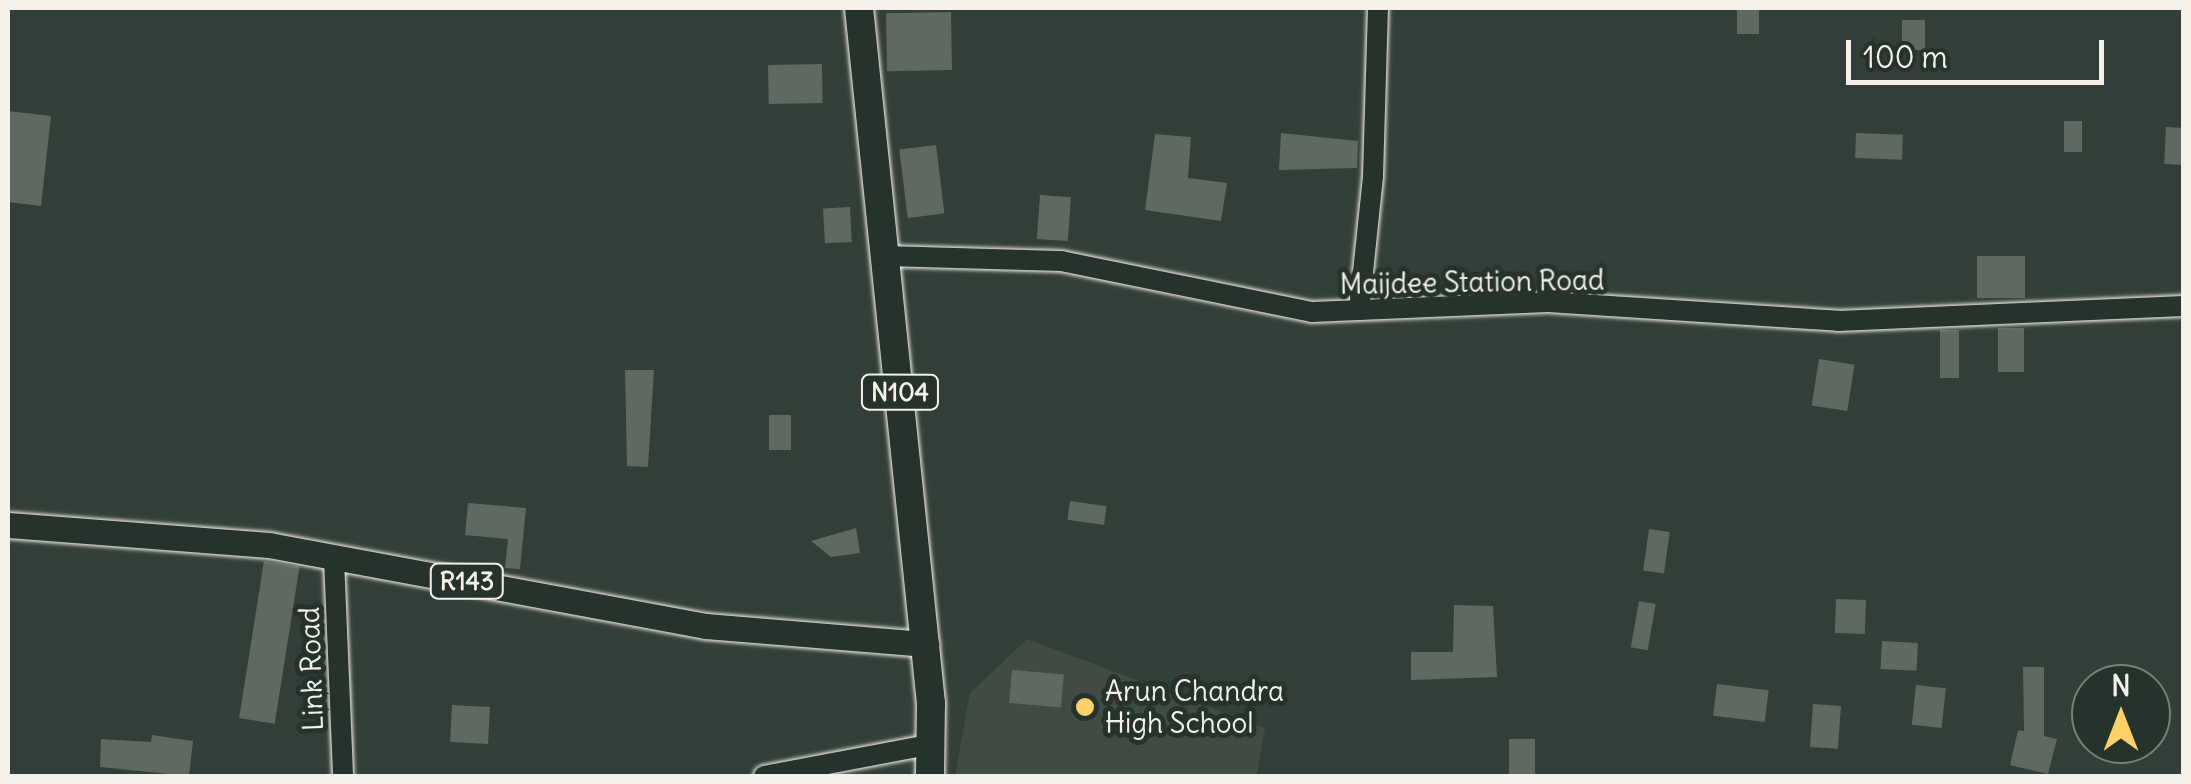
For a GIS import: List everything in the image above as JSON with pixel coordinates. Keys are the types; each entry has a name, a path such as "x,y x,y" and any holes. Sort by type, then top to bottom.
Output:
{"highway":[{"name":"N104","path":"859,8 926,644 934,744 930,776"}],"main road":[{"name":"R143","path":"8,526 269,545 706,626 926,644"}],"street":[{"path":"1359,310 1373,176 1378,8"},
{"name":"Maijdee Station Road","path":"885,256 1061,262 1312,312 1548,302 1838,320 2184,306"},
{"name":"Link Road","path":"334,559 343,776"},
{"path":"764,776 934,744"}],"shaded area":[{"name":"Arun Chandra High School","path":"1027,639 1265,728 1257,776 955,776 970,693"}],"building":[{"path":"1737,8 1759,8 1759,34 1737,34"},
{"path":"951,12 952,70 887,71 886,13"},
{"path":"1902,20 1925,20 1925,50 1902,50"},
{"path":"822,64 823,103 769,104 768,65"},
{"path":"8,111 51,116 41,206 8,202"},
{"path":"2064,121 2082,121 2082,152 2064,152"},
{"path":"2166,127 2184,128 2182,165 2164,164"},
{"path":"1281,133 1358,141 1357,168 1279,170"},
{"path":"1856,133 1903,135 1902,160 1855,158"},
{"path":"1155,134 1191,137 1188,178 1227,183 1221,221 1145,210"},
{"path":"936,145 944,213 908,218 899,150"},
{"path":"1040,195 1071,197 1068,241 1037,239"},
{"path":"850,207 852,242 825,243 823,208"},
{"path":"1977,256 2025,256 2025,298 1977,298"},
{"path":"1998,328 2024,328 2024,372 1998,372"},
{"path":"1940,330 1959,330 1959,378 1940,378"},
{"path":"1819,359 1855,365 1847,411 1812,405"},
{"path":"625,370 654,370 648,467 627,466"},
{"path":"769,415 791,415 791,450 769,450"},
{"path":"1070,501 1107,506 1104,525 1067,520"},
{"path":"468,503 526,508 520,569 505,568 508,539 465,535"},
{"path":"856,528 860,553 831,557 811,541"},
{"path":"1649,529 1670,532 1664,574 1643,571"},
{"path":"264,561 300,567 275,724 239,718"},
{"path":"1836,599 1866,600 1865,634 1835,633"},
{"path":"1639,601 1656,604 1648,650 1631,647"},
{"path":"1454,605 1493,606 1497,677 1411,680 1411,652 1453,652"},
{"path":"1882,641 1918,643 1916,671 1881,669"},
{"path":"2023,667 2044,667 2044,736 2057,739 2048,774 2010,765 2018,730 2024,731"},
{"path":"1012,670 1064,675 1061,707 1009,703"},
{"path":"1717,684 1769,690 1765,722 1713,716"},
{"path":"1916,685 1946,688 1942,728 1912,725"},
{"path":"1813,704 1841,706 1838,749 1810,747"},
{"path":"452,705 490,707 488,744 450,742"},
{"path":"152,735 193,741 189,776 100,767 101,739 151,742"},
{"path":"1509,739 1535,739 1535,776 1509,776"}],"place":[{"name":"Arun Chandra High School","path":"1085,707"}]}
